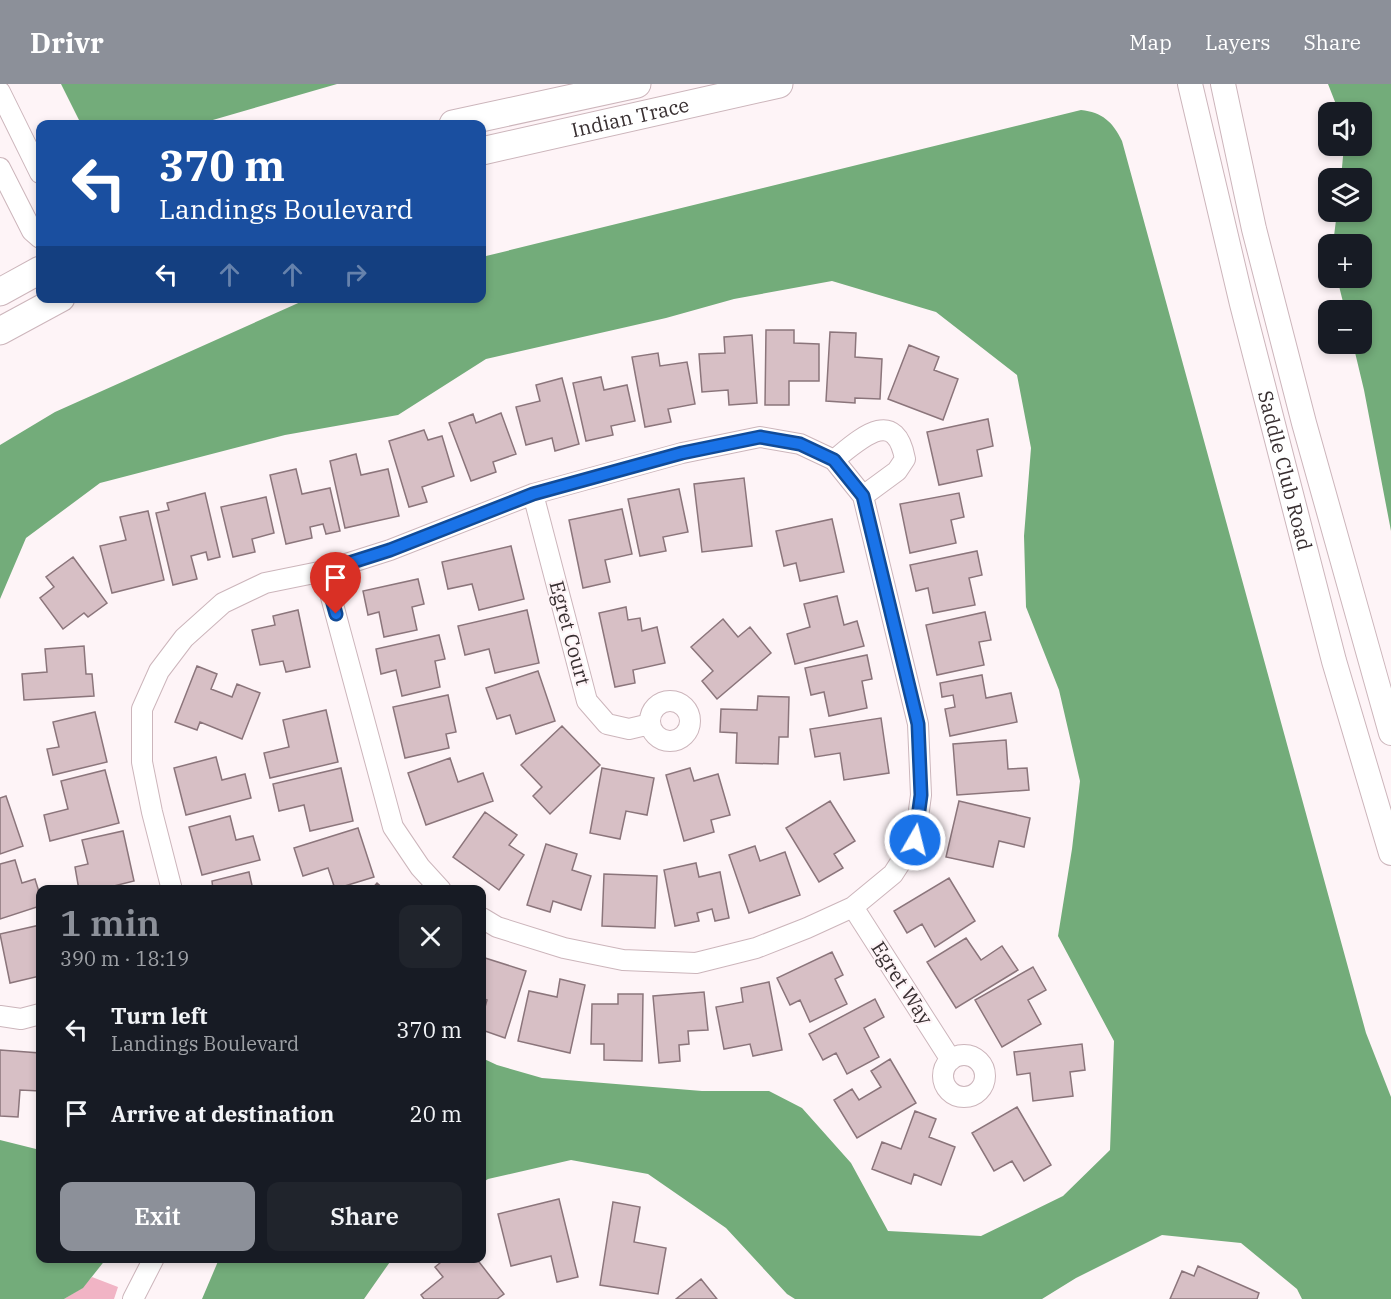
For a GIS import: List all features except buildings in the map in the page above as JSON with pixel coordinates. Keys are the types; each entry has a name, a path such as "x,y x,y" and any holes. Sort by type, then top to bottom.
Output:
{"main road":[{"name":"Indian Trace","path":"471,120 637,84"},
{"name":"Indian Trace","path":"486,150 779,84"},
{"path":"0,292 36,272"},
{"path":"0,331 52,303"}],"street":[{"name":"Saddle Club Road","path":"1190,84 1242,304 1334,661 1391,853"},
{"name":"Saddle Club Road","path":"1223,84 1254,229 1304,423 1391,733"},
{"path":"0,92 36,165"},
{"path":"0,168 32,231 36,234"},
{"path":"834,460 868,433 883,429 895,433 902,443 905,459 897,471 863,496"},
{"path":"171,885 142,762 142,709 159,671 184,638 223,603 265,583 324,571 390,550 533,494 682,453 760,437 800,444 834,460 863,496 918,724 921,795 915,840 893,874 853,907 807,928 756,948 696,963 623,960 564,948 497,927 486,920"},
{"name":"Egret Court","path":"533,494 587,701 607,724 630,729 650,724"},
{"path":"324,571 393,827 420,867 436,885"},
{"name":"Egret Way","path":"853,907 951,1060"},
{"path":"0,1016 21,1019 36,1015"},
{"path":"133,1299 151,1263"}],"shaded area":[{"path":"61,84 337,84 213,120 79,120"},
{"path":"1328,84 1391,84 1391,531 1355,354 1372,354 1372,300 1342,300 1340,288 1372,288 1372,234 1334,234 1336,222 1372,222 1372,168 1342,168 1343,156 1372,156 1372,102 1335,102"},
{"path":"1081,110 1101,116 1115,128 1122,141 1366,1033 1391,1097 1391,1299 1302,1299 1297,1289 1241,1243 1162,1235 1076,1278 1042,1299 795,1299 787,1294 726,1228 648,1174 571,1160 486,1180 486,1060 542,1078 702,1091 769,1091 802,1108 851,1163 888,1231 981,1236 1063,1196 1110,1150 1114,1041 1058,936 1080,781 1059,690 1026,607 1024,536 1031,448 1017,375 936,312 832,281 734,299 666,318 486,359 398,415 285,435 100,483 26,538 0,599 0,445 55,412 298,303 486,303 486,256"},
{"path":"0,1140 36,1149 36,1263 103,1263 83,1288 64,1299 0,1299"},
{"path":"217,1263 389,1263 364,1299 202,1299"},
{"path":"92,1277 118,1287 114,1299 64,1299 82,1288"}],"route":[{"path":"336,614 324,571 390,550 533,494 682,453 760,437 800,444 834,460 863,496 918,724 921,795 915,840"}]}
